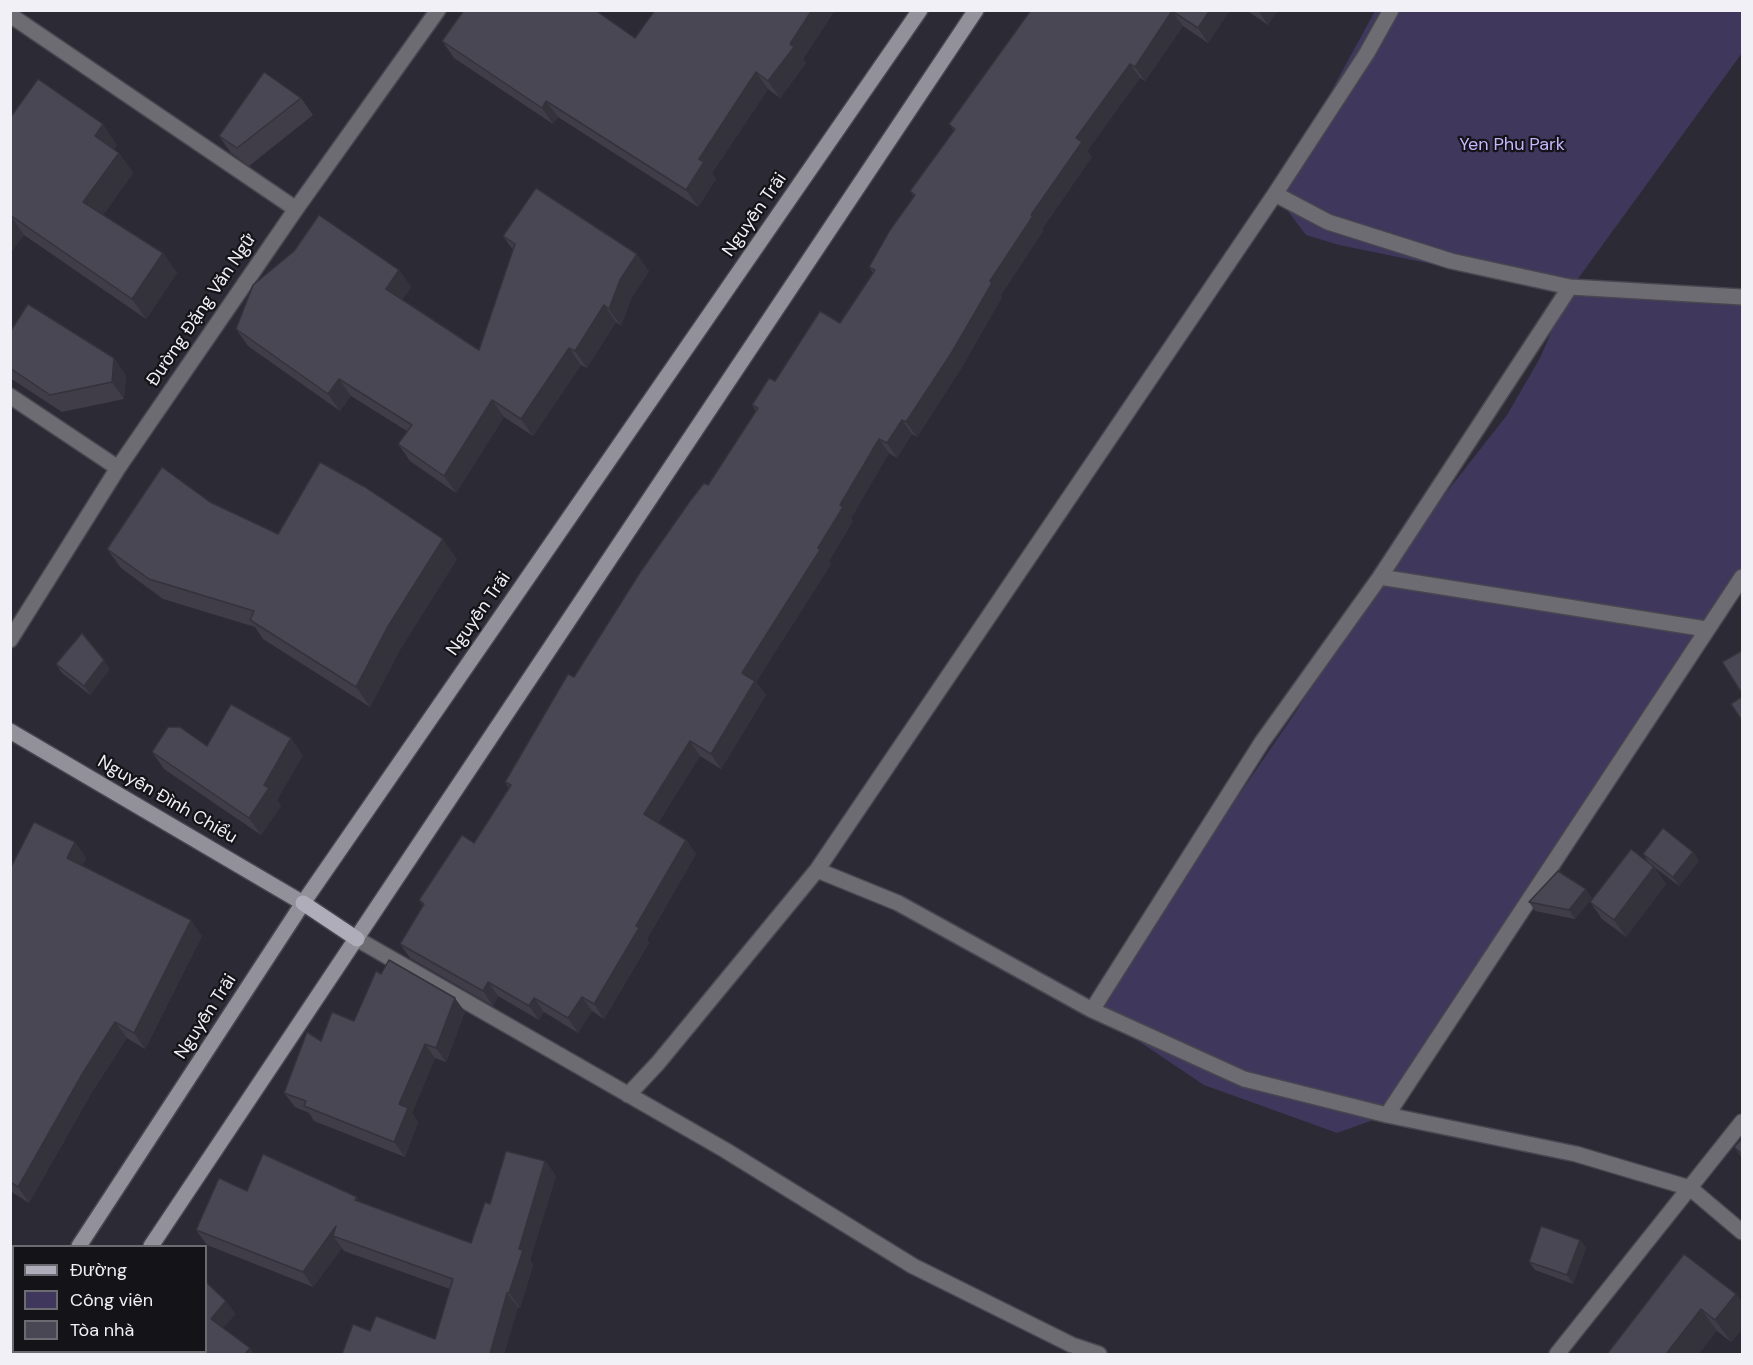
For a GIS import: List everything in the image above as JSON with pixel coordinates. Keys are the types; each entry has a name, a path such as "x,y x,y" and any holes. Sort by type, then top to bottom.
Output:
{"main road":[{"name":"Nguyễn Trãi","path":"80,1245 303,903 920,10"},
{"path":"152,1245 976,10"},
{"name":"Nguyễn Đình Chiểu","path":"10,731 303,903"},
{"path":"303,903 357,939"}],"street":[{"name":"Đường Đặng Văn Ngữ","path":"10,640 118,468 296,209 438,10"},
{"path":"628,1095 658,1063 817,870 1275,194 1367,53 1391,10"},
{"path":"10,15 296,209"},
{"path":"1275,194 1328,222 1451,261 1570,288 1743,297"},
{"path":"1092,1010 1262,742 1380,577 1570,288"},
{"path":"10,396 118,468"},
{"path":"1380,577 1706,629"},
{"path":"1387,1115 1706,629 1743,577"},
{"path":"817,870 898,903 1092,1010 1244,1079 1387,1115 1576,1154 1690,1188 1743,1232"},
{"path":"357,939 724,1150 913,1266 1072,1346 1099,1354"},
{"path":"1557,1354 1743,1122"}],"green space":[{"name":"Yen Phu Park","path":"1375,11 1742,11 1742,53 1572,287 1742,297 1742,580 1387,1115 1337,1133 1204,1085 1092,1010 1297,710 1380,577 1507,415 1540,358 1569,292 1339,245 1306,235 1275,194"}],"building":[{"path":"464,10 595,10 635,38 655,10 812,10 790,44 794,47 768,81 756,72 699,159 704,162 686,190 546,101 542,108 442,41"},
{"path":"1031,10 1210,10 1198,28 1172,11 1135,67 1130,64 1076,138 1082,142 1031,215 1033,216 990,281 992,283 952,352 906,422 902,420 887,443 879,439 840,505 843,507 818,548 820,550 742,673 755,681 711,754 690,741 644,814 686,840 636,926 639,928 594,1004 582,997 568,1018 534,998 529,1006 488,982 483,991 400,944 424,904 419,900 462,835 474,843 511,785 505,782 568,674 574,677 641,571 704,483 708,485 758,408 752,405 769,378 775,381 820,311 840,323 875,270 869,267 890,230 915,195 910,191 955,129 949,124"},
{"path":"264,72 301,98 237,148 219,136"},
{"path":"38,79 103,124 95,136 119,153 83,202 163,253 132,299 10,215 10,118"},
{"path":"536,188 637,254 620,280 609,309 604,305 575,351 569,348 521,419 492,400 444,476 398,444 412,425 339,379 328,394 236,329 253,285 294,251 319,215 399,270 386,289 479,350 515,244 503,236"},
{"path":"28,304 114,358 112,382 50,395 10,368 10,332"},
{"path":"320,462 365,487 443,539 387,628 356,687 250,620 254,611 149,579 107,549 162,467 210,502 278,534"},
{"path":"82,633 104,660 84,686 56,664"},
{"path":"1743,650 1743,695 1722,662"},
{"path":"1743,696 1743,722 1731,704"},
{"path":"231,704 291,738 264,785 269,788 249,818 152,752 168,727 180,727 207,746"},
{"path":"34,822 75,842 67,858 191,920 134,1033 115,1022 81,1076 18,1187 10,1182 10,869"},
{"path":"1663,828 1693,852 1673,877 1643,854"},
{"path":"1631,849 1654,867 1614,920 1590,902"},
{"path":"1558,871 1586,889 1569,910 1529,902"},
{"path":"389,960 455,998 436,1048 425,1044 399,1104 408,1108 394,1142 304,1106 306,1101 284,1093 307,1032 321,1041 332,1012 354,1021 376,971 381,974"},
{"path":"1743,1138 1743,1155 1734,1147"},
{"path":"506,1151 545,1161 519,1249 523,1250 509,1293 507,1293 490,1354 342,1354 353,1324 370,1331 376,1316 435,1339 453,1279 333,1236 336,1226 303,1272 196,1230 219,1178 247,1191 263,1154 357,1197 355,1200 471,1243 485,1202 490,1204"},
{"path":"1541,1226 1580,1240 1567,1275 1529,1262"},
{"path":"1684,1254 1736,1294 1715,1320 1701,1309 1666,1354 1607,1354"},
{"path":"207,1283 226,1301 211,1319 250,1348 245,1354 83,1354 207,1353"}]}
